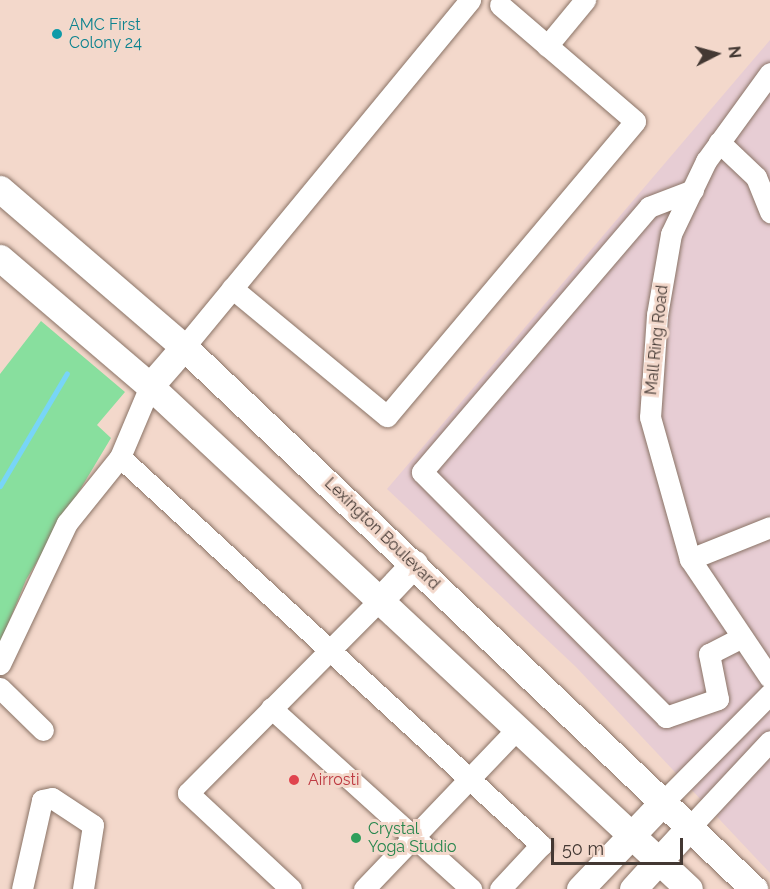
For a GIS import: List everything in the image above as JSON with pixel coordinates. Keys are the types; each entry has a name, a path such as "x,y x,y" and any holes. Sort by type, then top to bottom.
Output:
{"main road":[{"name":"Lexington Boulevard","path":"0,189 184,347 663,802 688,829 754,889"},
{"path":"0,258 150,386 377,603 689,889"},
{"path":"150,386 184,347"},
{"path":"377,603 414,564"},
{"path":"580,889 663,802"},
{"path":"633,889 688,829"}],"street":[{"path":"184,347 470,0"},
{"path":"547,46 585,0"},
{"path":"232,288 387,416 634,121 500,5"},
{"name":"Mall Ring Road","path":"770,73 719,142 693,190 669,246 656,325 650,417 690,559 770,678"},
{"path":"719,142 756,177 770,212"},
{"path":"693,190 649,207 422,472 666,717 718,699 709,654 742,637"},
{"path":"0,664 67,524 120,457 150,386"},
{"path":"120,457 333,649 541,844 500,889"},
{"path":"690,559 770,527"},
{"path":"291,889 188,793 377,603"},
{"path":"0,688 43,730"},
{"path":"663,802 770,694"},
{"path":"271,708 471,889"},
{"path":"364,889 516,730"},
{"path":"688,829 770,741"},
{"path":"21,889 42,800 52,798 93,825 84,889"}],"shaded area":[{"path":"770,40 770,873 576,667 387,489"}],"green space":[{"path":"41,321 125,392 97,425 111,438 26,580 0,644 0,374"}],"waterway":[{"path":"0,486 67,373"}],"place":[{"name":"AMC First Colony 24","path":"57,34"},
{"name":"Airrosti","path":"294,780"},
{"name":"Crystal Yoga Studio","path":"356,838"}]}
